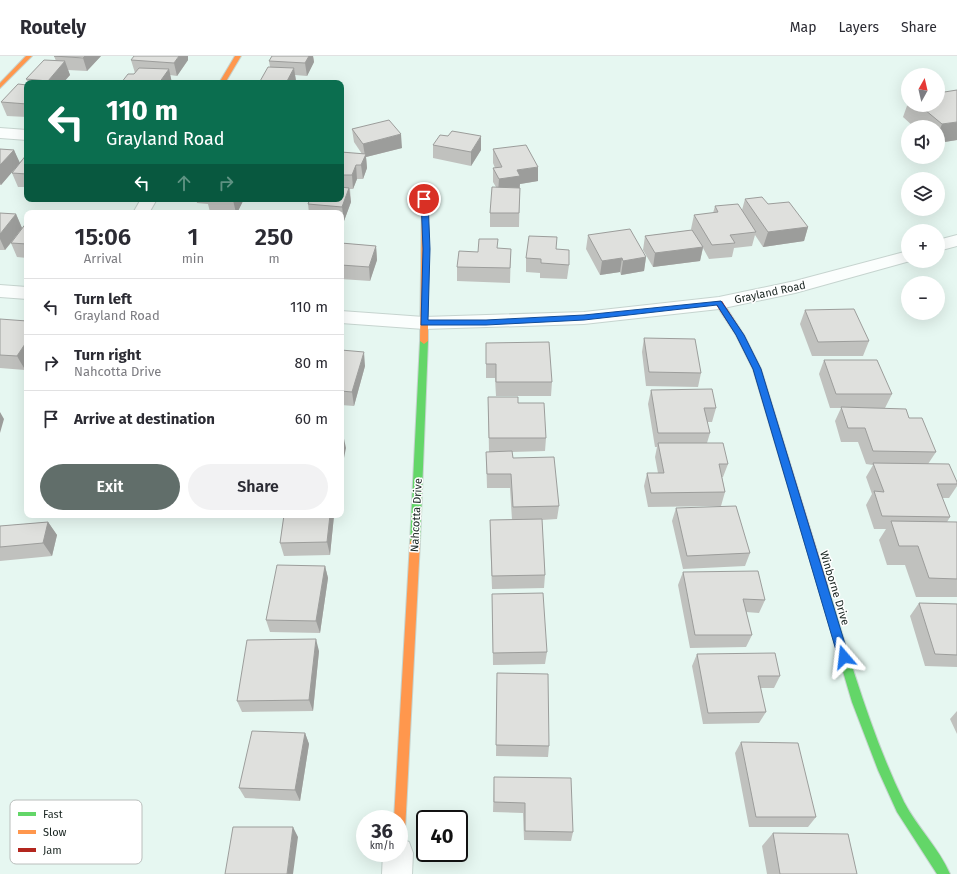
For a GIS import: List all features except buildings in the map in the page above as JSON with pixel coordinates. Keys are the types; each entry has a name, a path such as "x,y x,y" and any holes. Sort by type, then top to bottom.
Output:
{"street":[{"path":"0,86 29,56"},
{"path":"224,80 238,56"},
{"path":"0,133 24,135"},
{"name":"Nahcotta Drive","path":"400,810 424,368 426,249 424,199"},
{"path":"945,244 957,240"},
{"name":"Grayland Road","path":"344,317 424,323 584,318 719,303 794,288 901,258"},
{"path":"0,291 24,293"},
{"name":"Winborne Drive","path":"719,303 740,335 757,369 858,702 884,770 901,808 944,874"},
{"path":"397,874 398,862"}],"traffic: fast":[{"path":"415,542 424,341"},
{"path":"823,587 858,702 884,770 901,808 944,874"}],"traffic: slow":[{"path":"0,86 29,56"},
{"path":"224,80 238,56"},
{"path":"424,341 425,199"},
{"path":"400,810 415,542"}],"traffic: jam":[{"path":"719,303 740,335 757,369 823,587"}],"route":[{"path":"424,199 426,249 424,323 584,318 719,303 740,335 757,369 844,657"}]}
